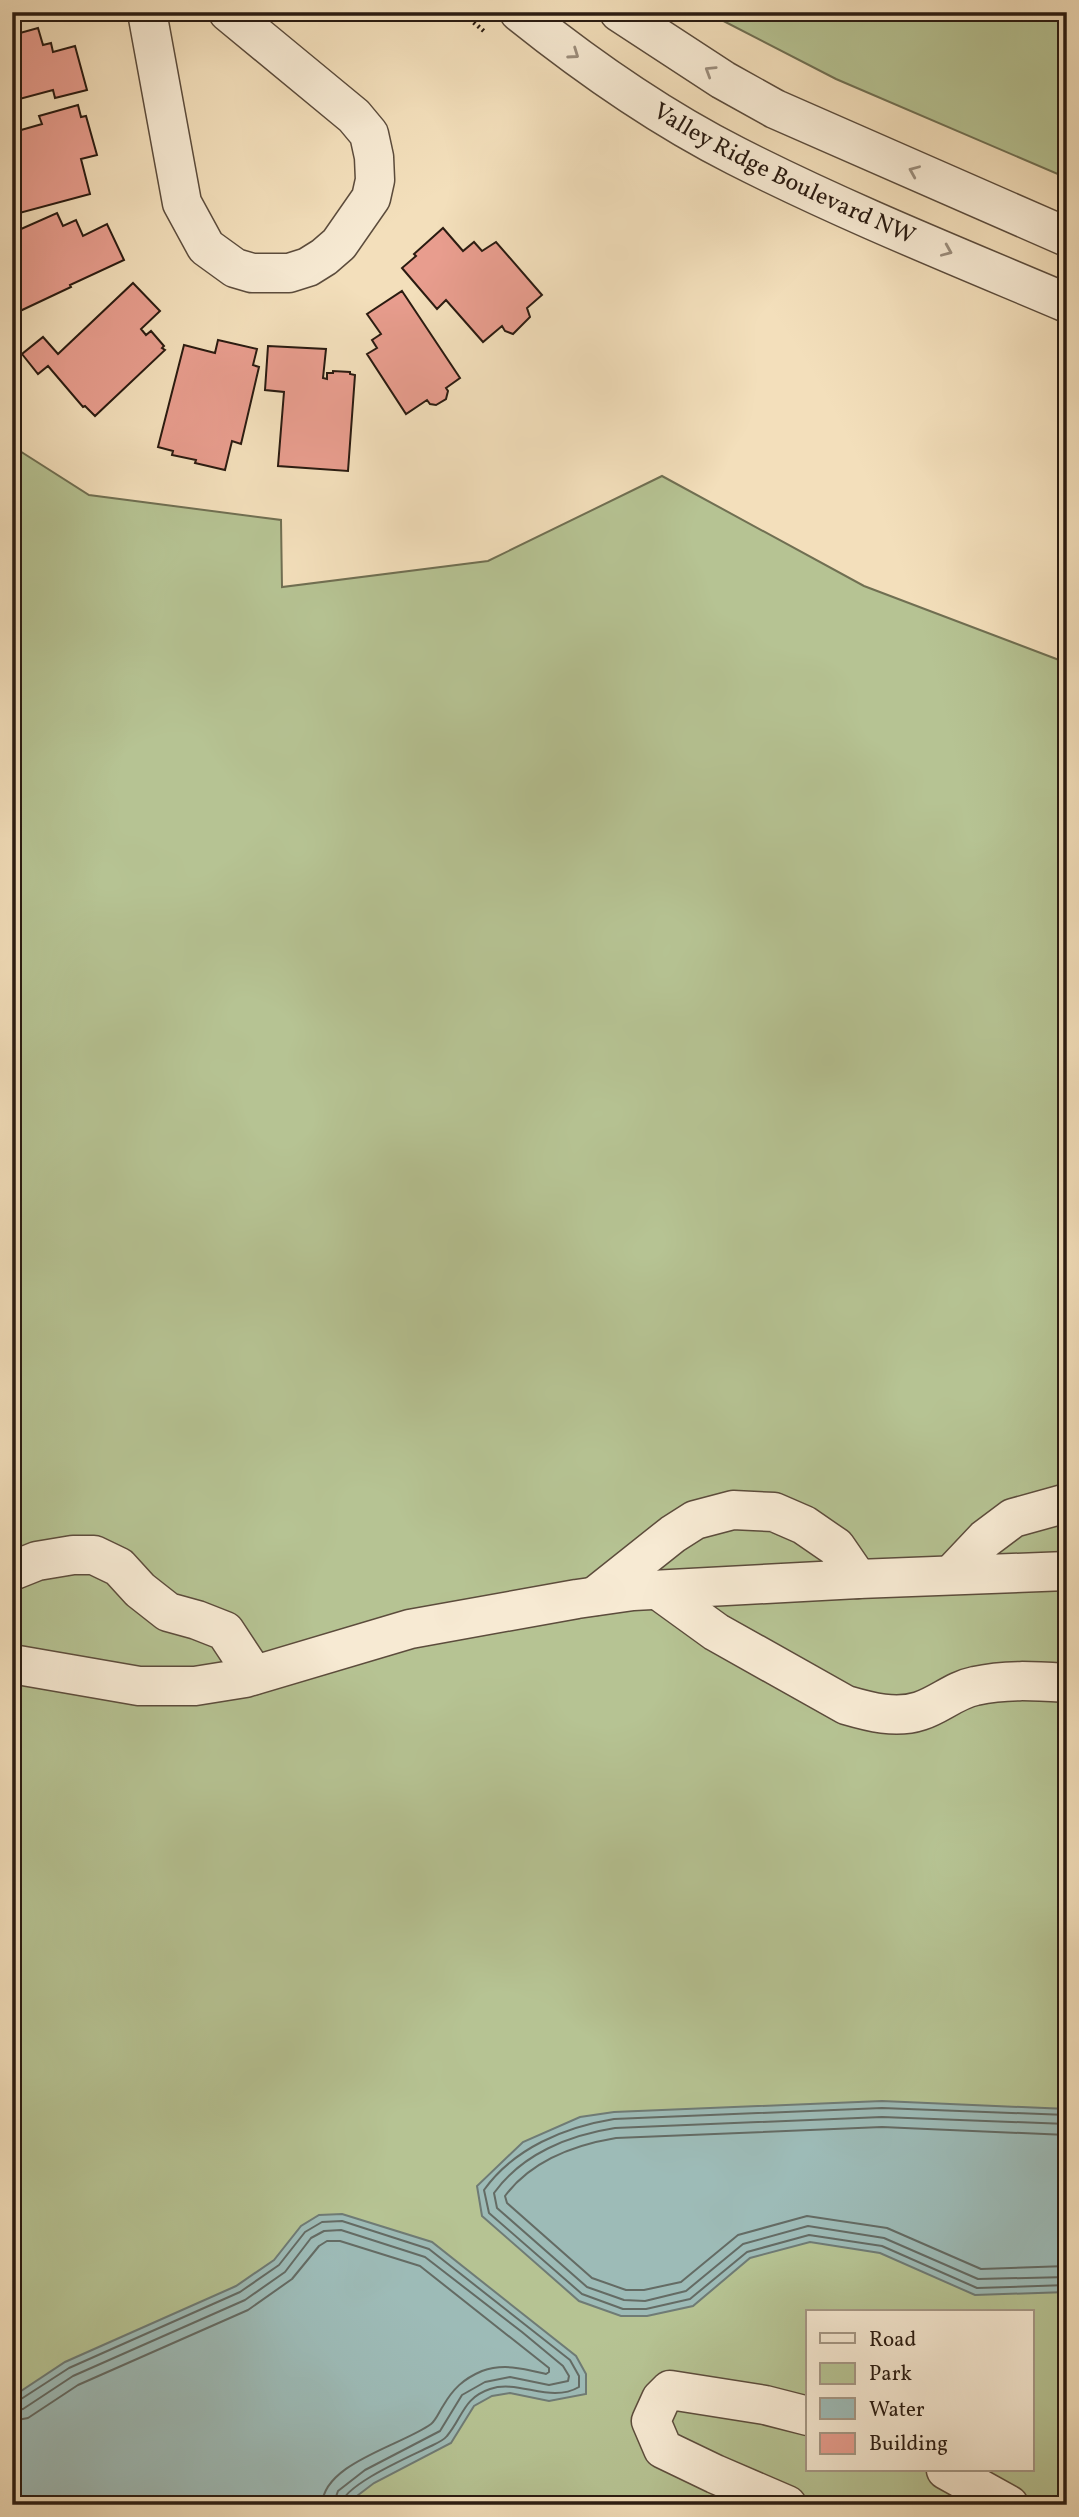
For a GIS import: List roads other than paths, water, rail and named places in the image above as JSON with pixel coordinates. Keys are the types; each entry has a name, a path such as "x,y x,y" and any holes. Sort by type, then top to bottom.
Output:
{"street":[{"path":"148,12 182,203 206,247 219,259 244,271 270,275 289,273 308,267 339,244 371,198 374,157 369,134 354,116 228,12"},
{"name":"Valley Ridge Boulevard NW","path":"519,12 567,49 632,93 695,134 736,156 1067,303"},
{"path":"619,12 713,73 775,109 1067,237"},
{"path":"951,1575 985,1539 1013,1518 1067,1503"},
{"path":"595,1596 695,1520 733,1510 775,1512 804,1525 836,1547 858,1578"},
{"path":"12,1571 37,1561 73,1555 94,1555 119,1567 139,1590 168,1612 225,1631 254,1675"},
{"path":"12,1664 139,1686 195,1686 254,1675 410,1629 595,1596 858,1578 1067,1571"},
{"path":"658,1590 716,1632 846,1704 868,1712 896,1715 920,1711 972,1686 1016,1679 1067,1683"},
{"path":"787,2505 663,2449 651,2421 661,2399 670,2390 765,2405 806,2415"},
{"path":"950,2472 1009,2505"}],"water":[{"path":"882,2101 1067,2109 1067,2292 975,2295 880,2253 810,2242 750,2258 693,2306 647,2316 621,2316 579,2301 482,2216 477,2186 523,2142 580,2117 614,2112"},
{"path":"342,2214 432,2242 576,2356 586,2374 586,2394 549,2401 510,2393 492,2396 474,2406 451,2443 374,2483 345,2505 12,2505 12,2397 65,2362 236,2286 274,2260 301,2226 319,2215"}]}
